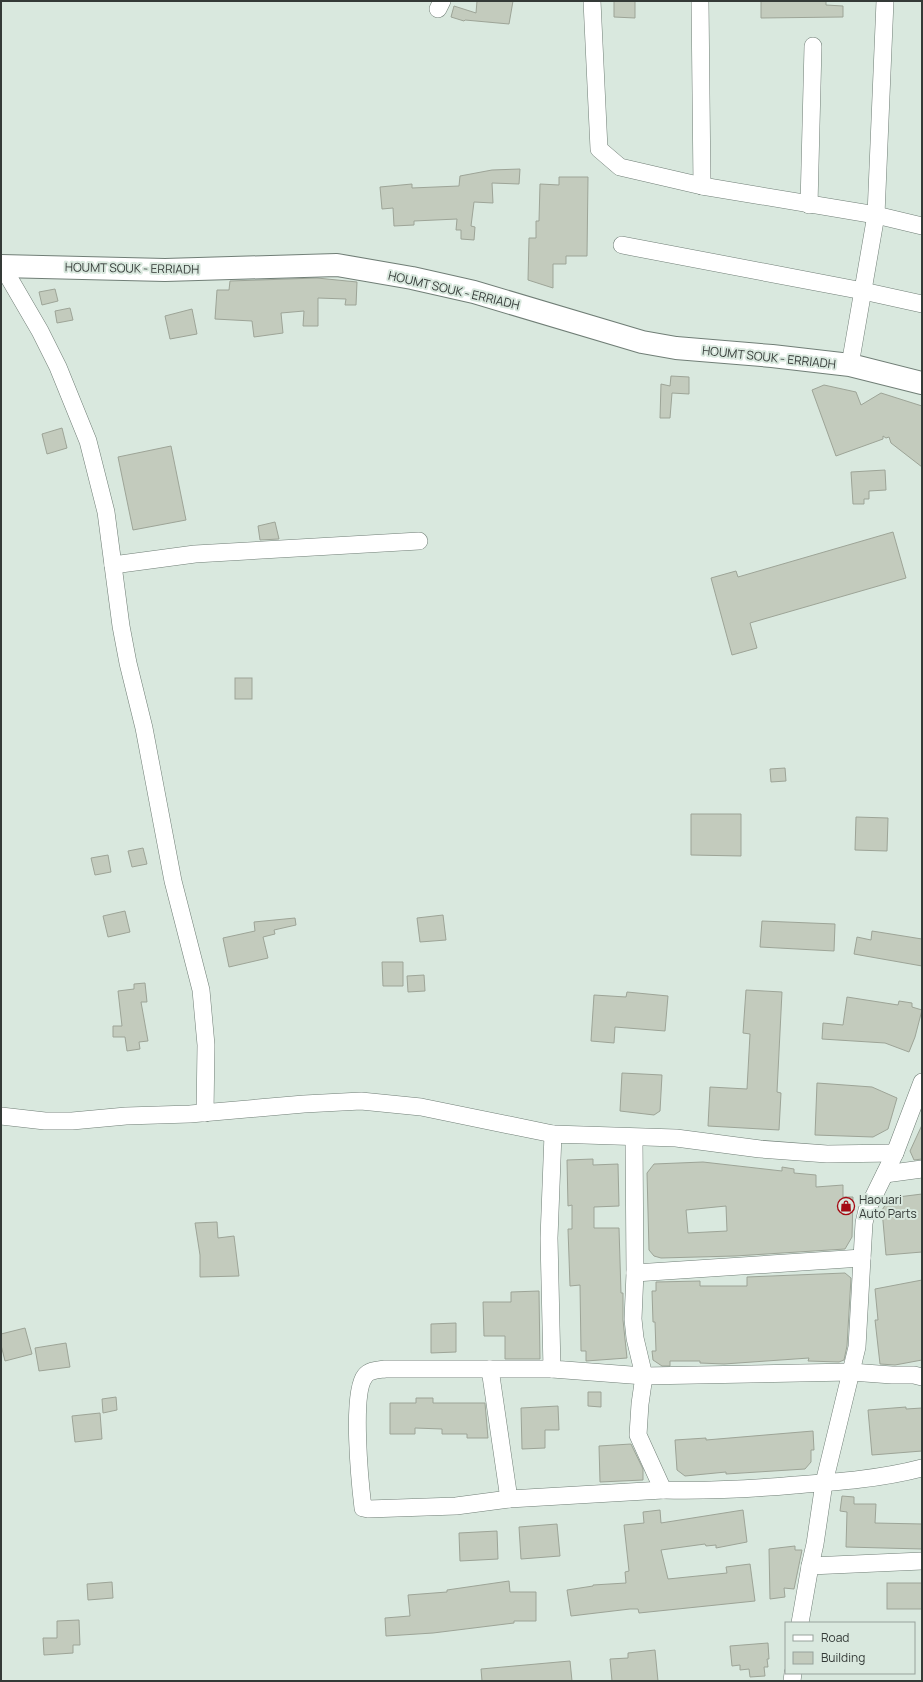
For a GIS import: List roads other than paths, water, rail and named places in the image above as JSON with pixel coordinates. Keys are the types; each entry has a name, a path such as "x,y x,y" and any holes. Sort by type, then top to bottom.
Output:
{"street":[{"path":"592,1 599,149 620,167 702,186 876,215 922,226"},
{"path":"700,1 702,186"},
{"path":"850,365 876,215 885,1"},
{"path":"809,205 813,46"},
{"path":"622,245 863,291 922,304"},
{"path":"1,265 32,317 58,367 88,441 106,512 127,655 144,728 173,881 201,990 206,1045 205,1113"},
{"name":"HOUMT SOUK - ERRIADH","path":"1,265 164,270 337,265 412,278 474,292 642,342 676,348 772,356 850,365 922,383"},
{"path":"113,565 195,554 419,541"},
{"path":"800,1622 810,1566 816,1544 824,1483 857,1347 864,1223 867,1210 895,1153 922,1082"},
{"path":"1,1116 45,1121 72,1121 126,1116 205,1113 304,1104 361,1101 420,1107 553,1134 634,1138 676,1138 754,1148 812,1153 895,1153"},
{"path":"552,1369 549,1238 553,1134"},
{"path":"634,1138 635,1273 633,1319 635,1338 644,1376 638,1435 663,1490"},
{"path":"885,1174 922,1170"},
{"path":"635,1273 862,1258"},
{"path":"922,1378 914,1375 892,1376 851,1372 644,1376 552,1369 385,1369 371,1371 365,1375 358,1395 359,1476 363,1508 456,1506 510,1499 663,1490 728,1489 824,1483 898,1474 922,1468"},
{"path":"490,1369 510,1499"},
{"path":"810,1566 922,1561"}],"place":[{"name":"Haouari Auto Parts","path":"846,1206"}]}
